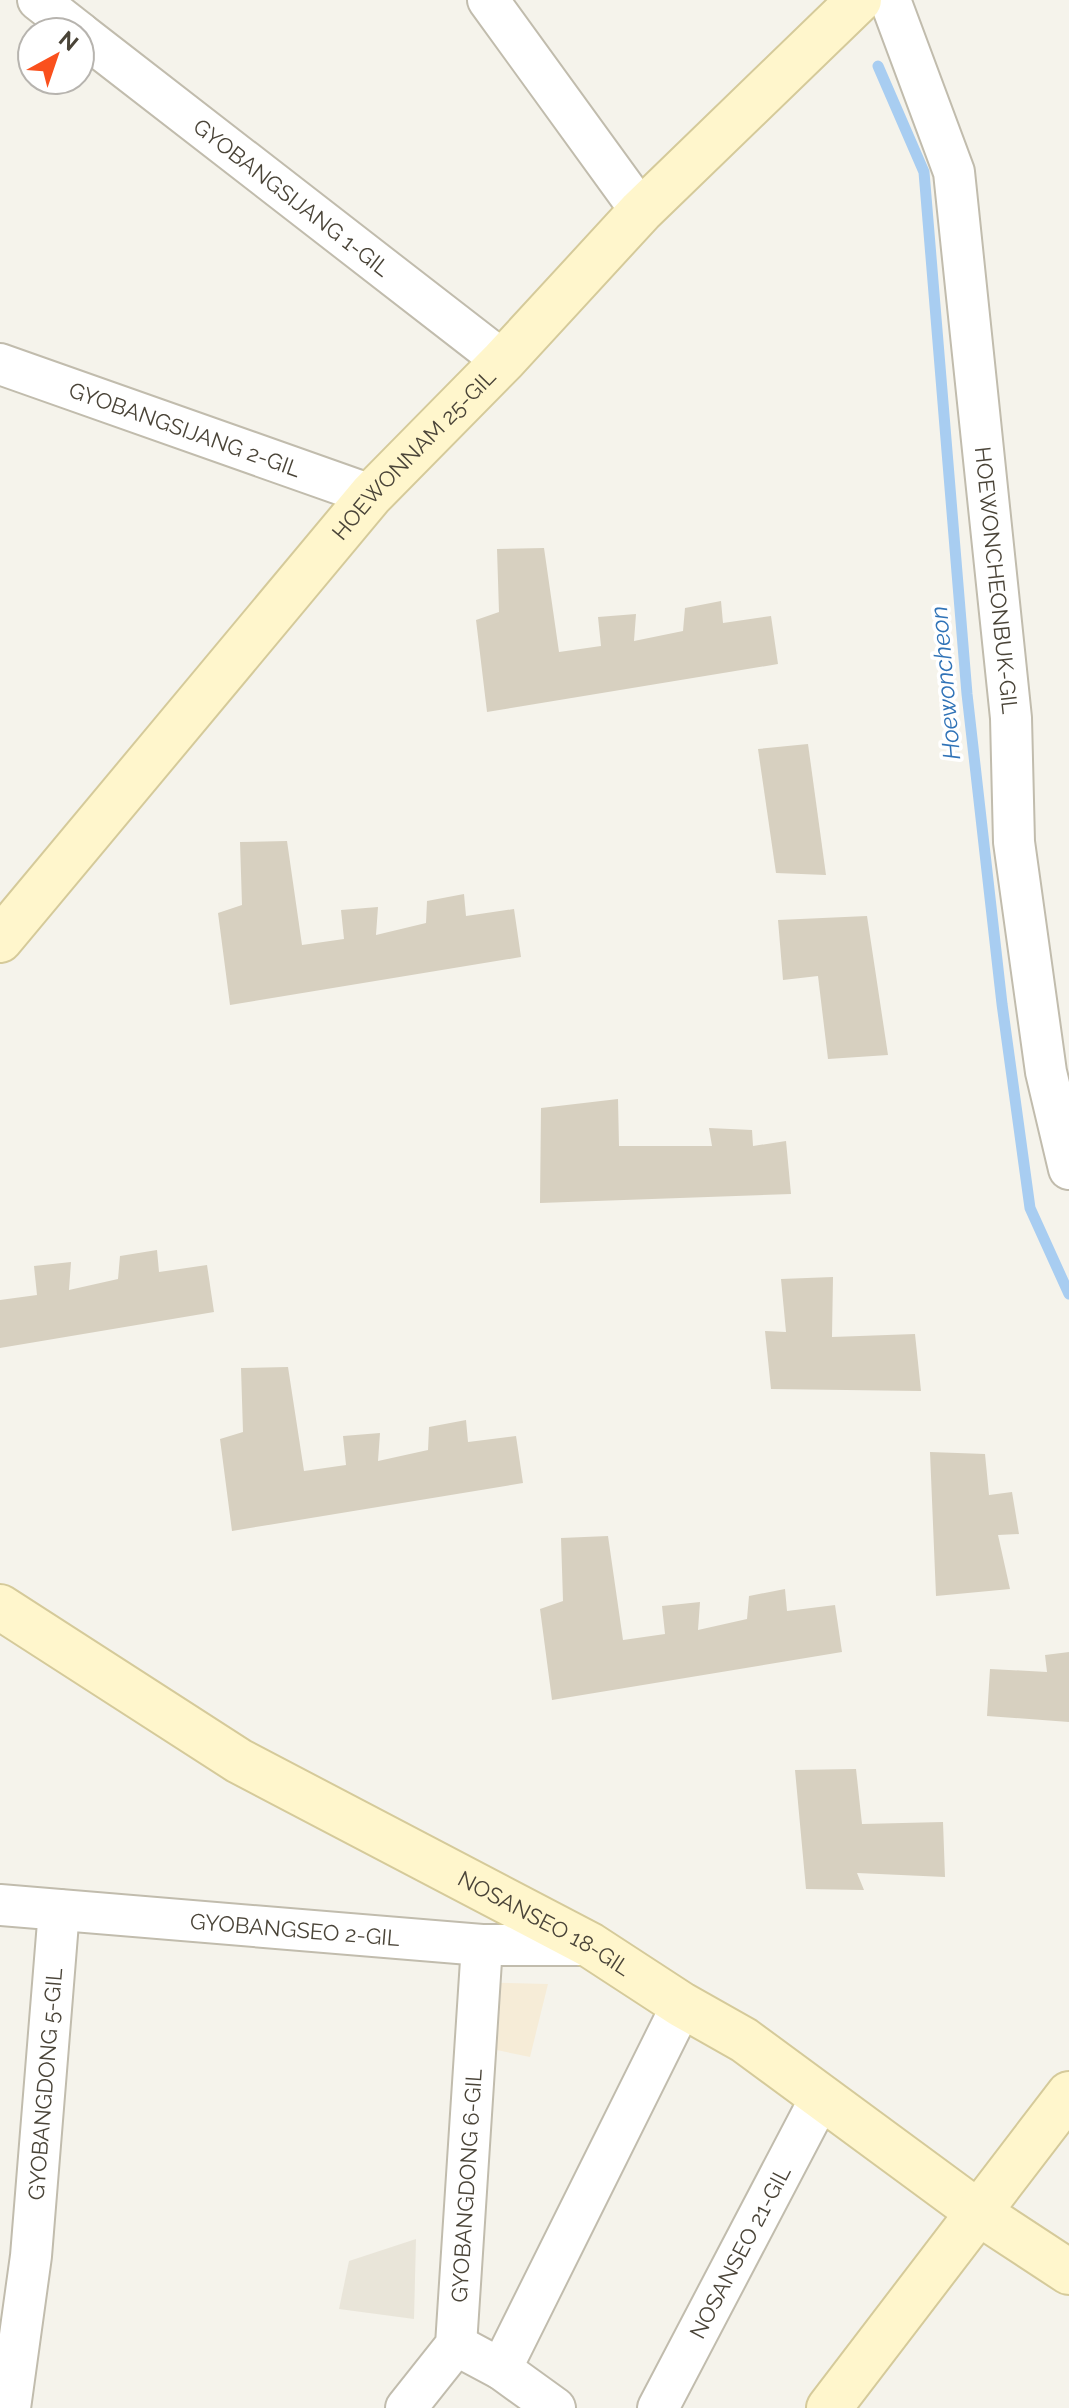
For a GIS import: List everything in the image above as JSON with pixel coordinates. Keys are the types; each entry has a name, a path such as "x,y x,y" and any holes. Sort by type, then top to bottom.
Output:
{"main road":[{"name":"HOEWONNAM 25-GIL","path":"4,930 371,495 503,361 641,211 859,0"},
{"name":"NOSANSEO 18-GIL","path":"0,1607 239,1761 590,1945 682,2005 744,2040 979,2213 1069,2272"},
{"path":"829,2408 1069,2094"}],"street":[{"name":"GYOBANGSIJANG 1-GIL","path":"38,0 59,16"},
{"path":"488,0 641,211"},
{"name":"HOEWONCHEONBUK-GIL","path":"890,0 954,172 1011,718 1014,842 1046,1072 1069,1169"},
{"name":"GYOBANGSIJANG 1-GIL","path":"96,44 503,361"},
{"name":"GYOBANGSIJANG 2-GIL","path":"0,364 371,495"},
{"name":"GYOBANGSEO 2-GIL","path":"0,1905 482,1945 590,1945"},
{"name":"GYOBANGDONG 5-GIL","path":"10,2408 16,2253 59,1910"},
{"name":"GYOBANGDONG 6-GIL","path":"456,2345 482,1945"},
{"path":"501,2369 682,2005"},
{"name":"NOSANSEO 21-GIL","path":"658,2408 821,2097"},
{"path":"406,2408 456,2345 501,2369 555,2408"}],"shaded area":[{"path":"470,1982 548,1984 530,2057 468,2044"},
{"path":"416,2239 414,2319 339,2309 349,2261"}],"building":[{"path":"544,548 559,652 601,646 598,617 636,614 634,641 683,631 685,608 721,601 723,623 771,616 778,664 487,712 476,620 499,612 497,549"},
{"path":"808,744 826,875 776,873 758,749"},
{"path":"287,841 302,945 344,939 341,910 378,907 376,935 426,923 427,901 464,894 466,916 514,909 521,957 230,1005 218,913 242,905 240,842"},
{"path":"867,916 888,1055 828,1059 818,976 783,980 778,920"},
{"path":"618,1099 619,1146 712,1146 709,1128 752,1130 753,1146 786,1141 791,1194 540,1203 541,1108"},
{"path":"157,1250 159,1272 207,1265 214,1312 0,1348 0,1300 37,1295 34,1266 71,1262 69,1290 118,1279 120,1256"},
{"path":"833,1277 832,1337 915,1334 921,1391 771,1389 765,1331 786,1332 781,1279"},
{"path":"288,1367 304,1471 346,1465 343,1436 380,1433 378,1461 428,1450 429,1427 466,1420 468,1442 516,1436 523,1483 232,1531 220,1439 243,1432 241,1368"},
{"path":"930,1452 985,1454 989,1495 1012,1492 1019,1534 998,1535 1010,1589 936,1596"},
{"path":"608,1536 623,1640 665,1634 662,1606 700,1602 698,1630 747,1619 749,1596 785,1589 787,1611 835,1605 842,1652 552,1700 540,1609 563,1601 561,1538"},
{"path":"1069,1652 1069,1722 987,1716 990,1669 1047,1672 1045,1655"},
{"path":"856,1769 862,1824 943,1822 945,1877 857,1873 864,1890 806,1889 795,1770"}],"waterway":[{"name":"Hoewoncheon","path":"878,66 924,172 967,694 1002,1004 1030,1208 1069,1294"}]}
